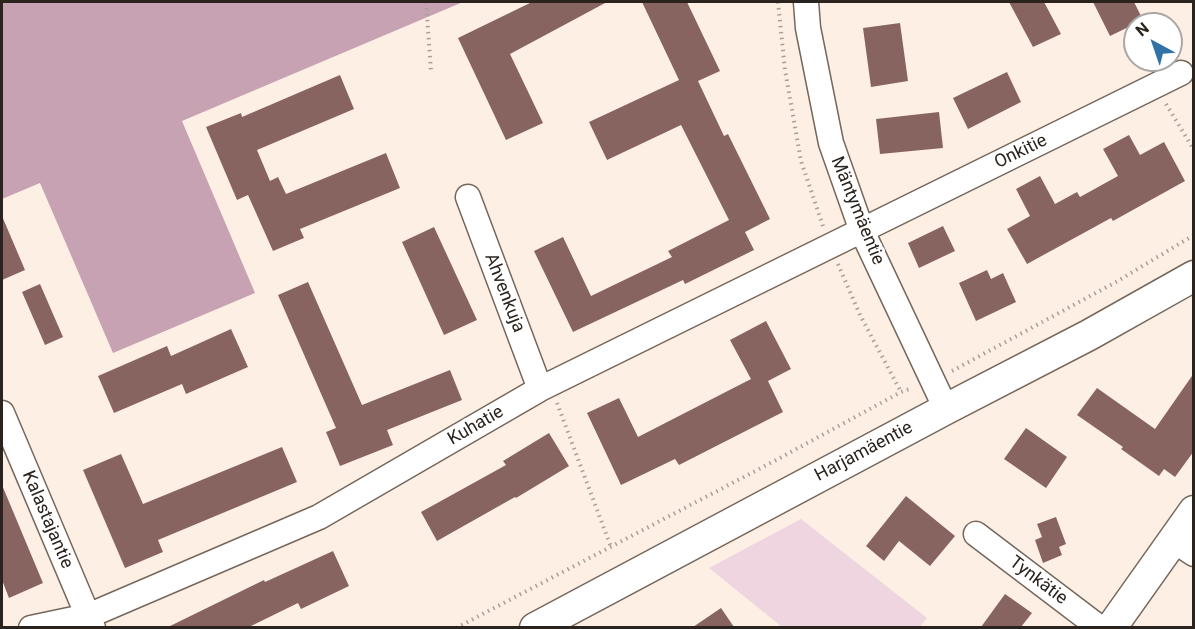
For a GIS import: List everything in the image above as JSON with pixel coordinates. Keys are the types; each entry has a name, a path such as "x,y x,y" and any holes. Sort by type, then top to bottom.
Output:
{"street":[{"name":"Mäntymäentie","path":"806,2 808,28 831,143 862,231 946,409"},
{"name":"Onkitie","path":"862,231 1181,73"},
{"name":"Ahvenkuja","path":"468,197 540,389"},
{"name":"Kuhatie","path":"31,627 90,622 319,517 540,389 862,231"},
{"name":"Harjamäentie","path":"535,627 1089,335 1194,276"},
{"name":"Kalastajantie","path":"2,413 90,622"},
{"path":"1111,627 1183,547 1194,511"},
{"name":"Tynkätie","path":"976,534 1100,627"}],"path":[{"path":"426,2 432,71"},
{"path":"778,2 784,70 801,161 830,246 860,315 901,392"},
{"path":"1155,86 1194,150"},
{"path":"456,627 780,458 901,392 933,381 1116,282 1194,235"},
{"path":"540,389 554,393 610,547"}],"shaded area":[{"path":"2,2 463,2 182,121 255,293 113,353 40,183 2,199"},
{"path":"801,519 927,618 920,627 782,627 709,568"}],"building":[{"path":"532,2 607,2 510,54 543,123 506,140 458,38"},
{"path":"642,2 687,2 720,71 698,81 724,136 728,134 770,219 745,232 754,250 685,284 683,280 573,332 534,251 563,237 591,296 672,257 668,251 729,220 681,125 607,160 589,122 679,80"},
{"path":"1009,2 1044,2 1061,34 1033,47"},
{"path":"1093,2 1134,2 1139,12 1123,12 1123,30 1110,36"},
{"path":"900,23 908,81 871,87 863,28"},
{"path":"1007,72 1021,102 968,129 953,98"},
{"path":"340,75 354,109 257,150 270,181 278,177 286,194 386,153 400,188 300,229 304,238 273,251 248,195 237,200 206,127 241,113 242,117"},
{"path":"939,112 943,148 880,154 876,119"},
{"path":"1129,135 1140,155 1164,142 1185,181 1113,221 1111,218 1027,264 1007,229 1030,216 1016,189 1040,176 1055,204 1077,192 1080,197 1118,176 1103,149"},
{"path":"2,216 25,270 2,280"},
{"path":"943,226 955,251 919,268 908,243"},
{"path":"434,227 477,320 444,335 402,242"},
{"path":"987,270 991,279 1003,273 1016,302 976,321 959,283"},
{"path":"308,282 362,405 450,370 462,400 387,430 393,445 340,466 326,432 336,428 278,295"},
{"path":"40,284 63,337 45,345 22,292"},
{"path":"766,321 791,369 768,381 783,412 679,465 675,459 621,485 587,413 619,398 638,437 751,379 730,340"},
{"path":"231,329 248,367 186,394 182,384 114,413 98,376 167,346 171,356"},
{"path":"1194,373 1194,451 1175,477 1164,469 1159,476 1077,415 1097,388 1155,429"},
{"path":"1026,428 1067,457 1046,488 1004,459"},
{"path":"549,433 569,466 437,541 421,512 506,465 503,461"},
{"path":"282,447 297,482 158,540 163,552 125,568 83,470 121,454 143,504"},
{"path":"2,485 43,583 9,598 2,580"},
{"path":"906,496 955,536 930,566 899,541 884,561 866,546"},
{"path":"1056,517 1066,544 1059,547 1062,555 1043,563 1035,540 1042,537 1037,524"},
{"path":"333,551 349,586 301,609 298,603 249,627 168,627 264,580 265,582"},
{"path":"1005,594 1032,613 1021,627 981,627"},
{"path":"721,608 734,627 693,627"}]}
